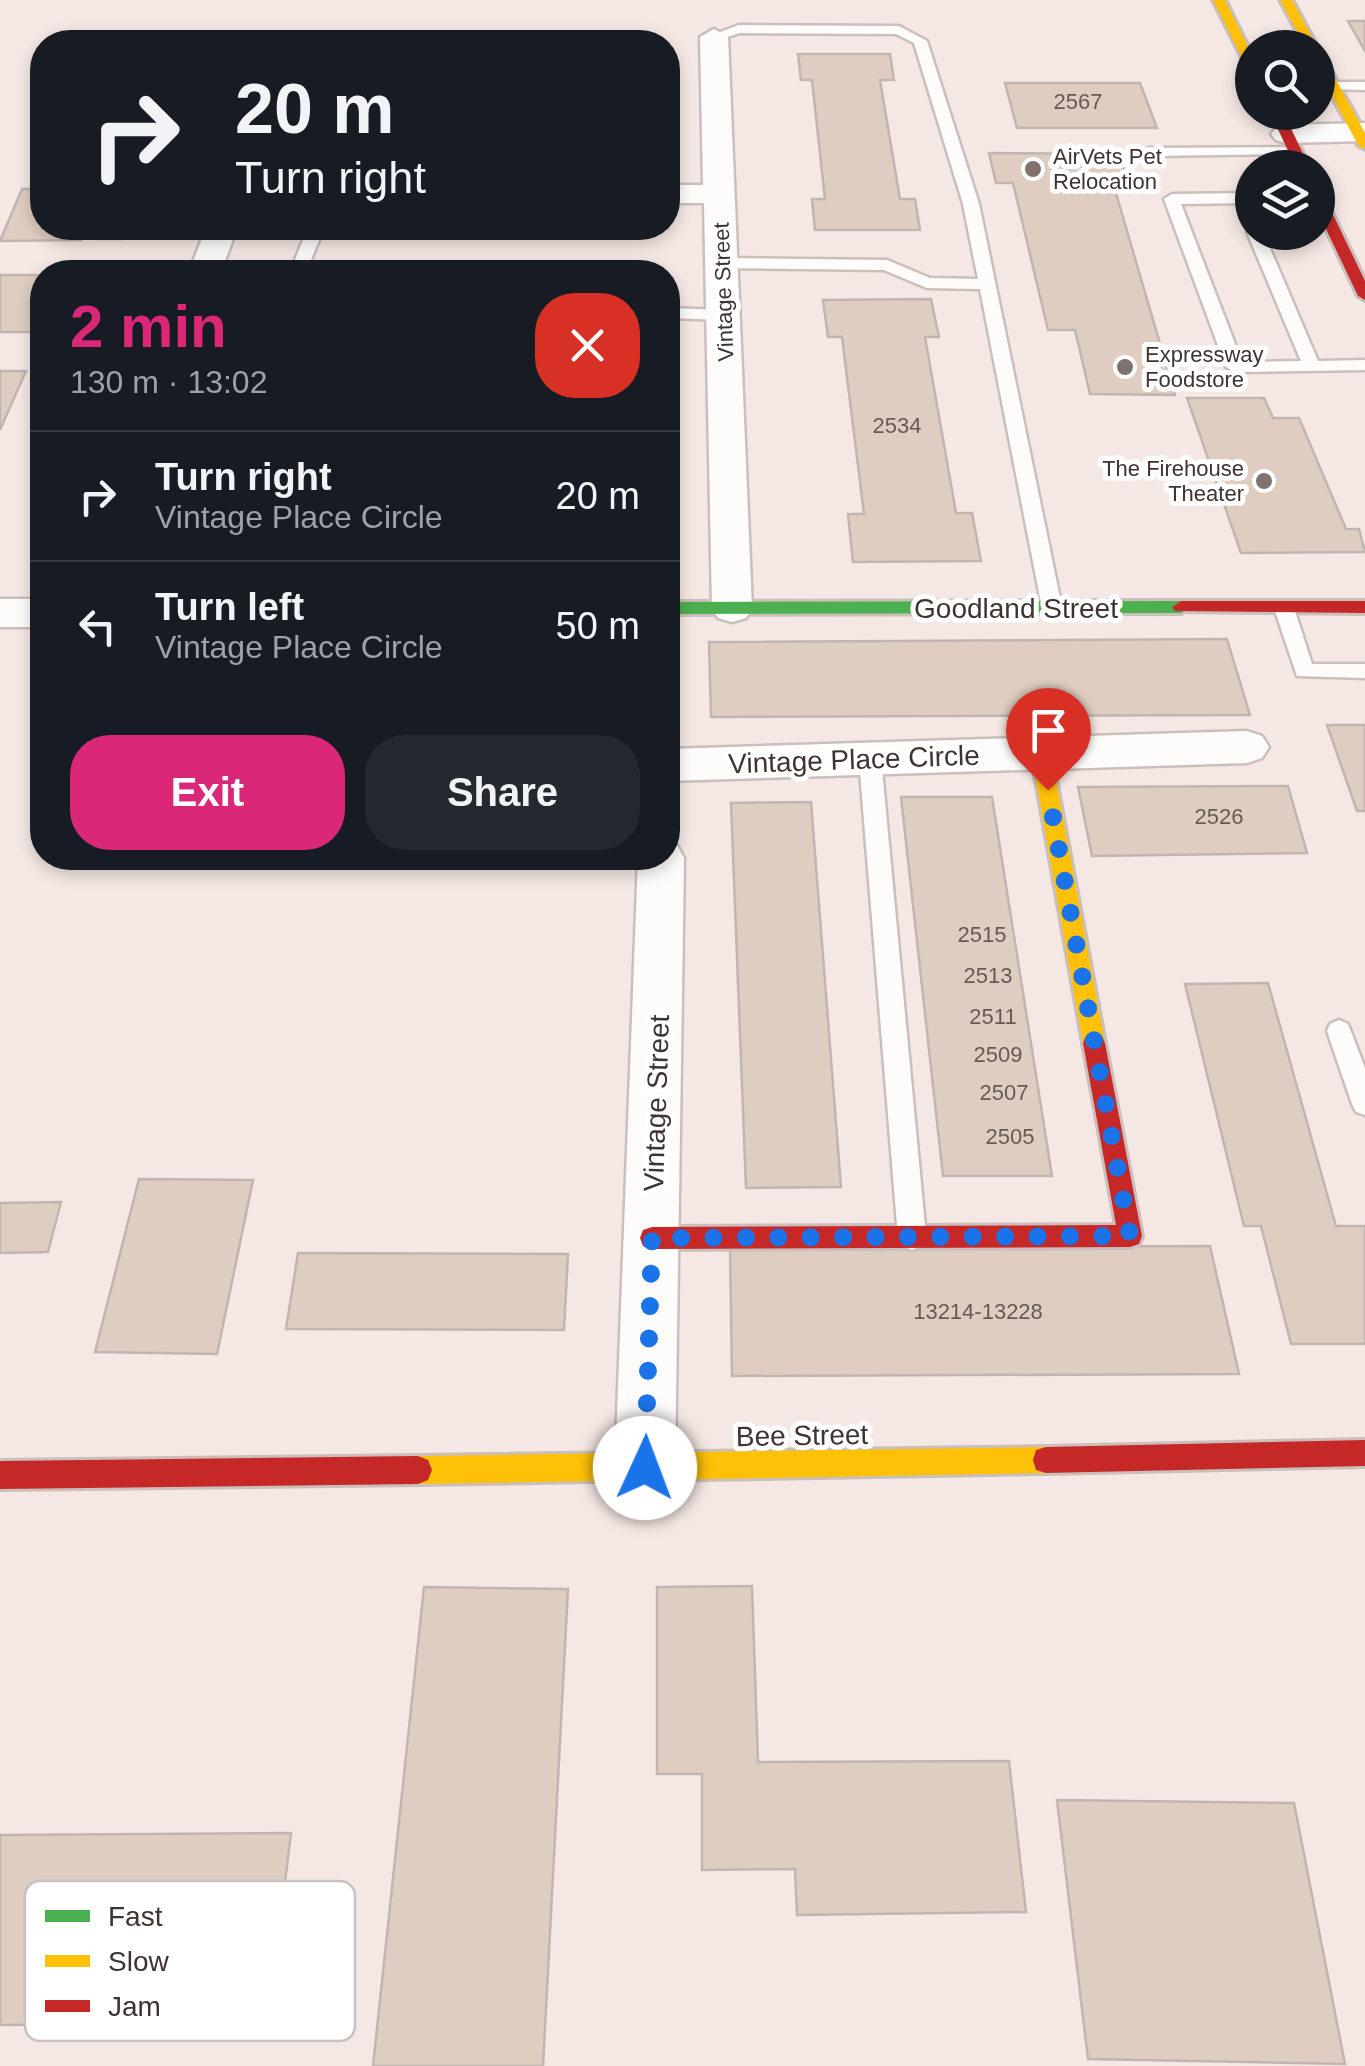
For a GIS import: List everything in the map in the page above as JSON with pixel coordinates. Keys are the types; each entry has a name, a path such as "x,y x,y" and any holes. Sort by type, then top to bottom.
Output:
{"street":[{"path":"1219,0 1235,32"},
{"path":"1286,0 1302,30"},
{"name":"Vintage Street","path":"714,37 732,608"},
{"path":"1292,145 1363,142 1335,90"},
{"path":"680,194 720,194"},
{"path":"1335,233 1365,296"},
{"name":"Goodland Street","path":"680,608 1365,607"},
{"path":"0,612 30,612"},
{"name":"Vintage Place Circle","path":"680,765 1248,747"},
{"path":"652,1238 1130,1236 1041,753"},
{"name":"Vintage Street","path":"645,1468 661,870"},
{"name":"Bee Street","path":"0,1475 1365,1454"}],"lane":[{"path":"714,37 739,29 899,30 920,41 970,204 1052,608"},
{"path":"1335,86 1365,86"},
{"path":"1149,152 1292,145"},
{"path":"1235,198 1172,199 1235,366 1365,365"},
{"path":"1263,250 1312,366"},
{"path":"722,263 887,265 927,283 987,284"},
{"path":"680,313 724,314"},
{"path":"1284,608 1304,671 1365,671"},
{"path":"870,759 912,1237"},
{"path":"1339,1031 1365,1104"}],"building":[{"path":"1348,21 1365,21 1365,51"},
{"path":"798,54 890,54 894,80 880,80 900,199 915,199 920,230 815,230 812,199 825,199 812,80 801,80"},
{"path":"1005,83 1140,83 1157,128 1017,128"},
{"path":"989,153 1119,154 1128,183 1113,183 1175,395 1090,394 1075,330 1048,330 1013,183 996,183"},
{"path":"22,189 30,189 30,240 81,240 0,241"},
{"path":"0,275 30,275 30,332 0,332"},
{"path":"931,299 939,337 925,337 956,513 972,513 981,561 853,562 848,514 864,514 842,337 828,337 823,300"},
{"path":"0,371 26,371 0,430"},
{"path":"1187,398 1264,398 1273,418 1299,418 1346,529 1359,529 1365,552 1241,553"},
{"path":"1227,639 1250,715 711,717 709,642"},
{"path":"1327,725 1365,725 1365,811 1357,811"},
{"path":"1288,786 1307,853 1092,856 1078,787"},
{"path":"901,797 992,797 1052,1176 943,1176"},
{"path":"811,802 841,1187 746,1188 731,803"},
{"path":"1268,983 1336,1226 1365,1226 1365,1344 1291,1344 1261,1226 1244,1226 1185,984"},
{"path":"139,1179 253,1180 217,1354 95,1352"},
{"path":"61,1202 48,1252 0,1253 0,1203"},
{"path":"1210,1246 1239,1374 732,1376 730,1248"},
{"path":"298,1253 568,1254 564,1330 286,1329"},
{"path":"752,1586 758,1762 1009,1761 1026,1912 797,1915 795,1869 702,1870 702,1774 657,1774 657,1587"},
{"path":"424,1587 568,1589 543,2066 373,2066"},
{"path":"1057,1800 1294,1803 1345,2064 1088,2059"},
{"path":"291,1833 285,1881 25,1881 25,2025 0,2025 0,1835"}],"traffic: fast":[{"path":"680,608 1181,607"}],"traffic: slow":[{"path":"1219,0 1235,32"},
{"path":"1286,0 1302,30"},
{"path":"1335,89 1365,145"},
{"path":"1041,753 1094,1043"},
{"path":"418,1470 1046,1460"}],"traffic: jam":[{"path":"1285,130 1294,150"},
{"path":"1335,233 1365,296"},
{"path":"1181,607 1365,607"},
{"path":"652,1238 1130,1236 1094,1043"},
{"path":"1046,1460 1365,1453"},
{"path":"0,1475 418,1470"}],"place":[{"name":"AirVets Pet Relocation","path":"1033,169"},
{"name":"Expressway Foodstore","path":"1125,367"},
{"name":"The Firehouse Theater","path":"1264,481"}],"route":[{"path":"645,1468 652,1238 1130,1236 1048,790"}]}
